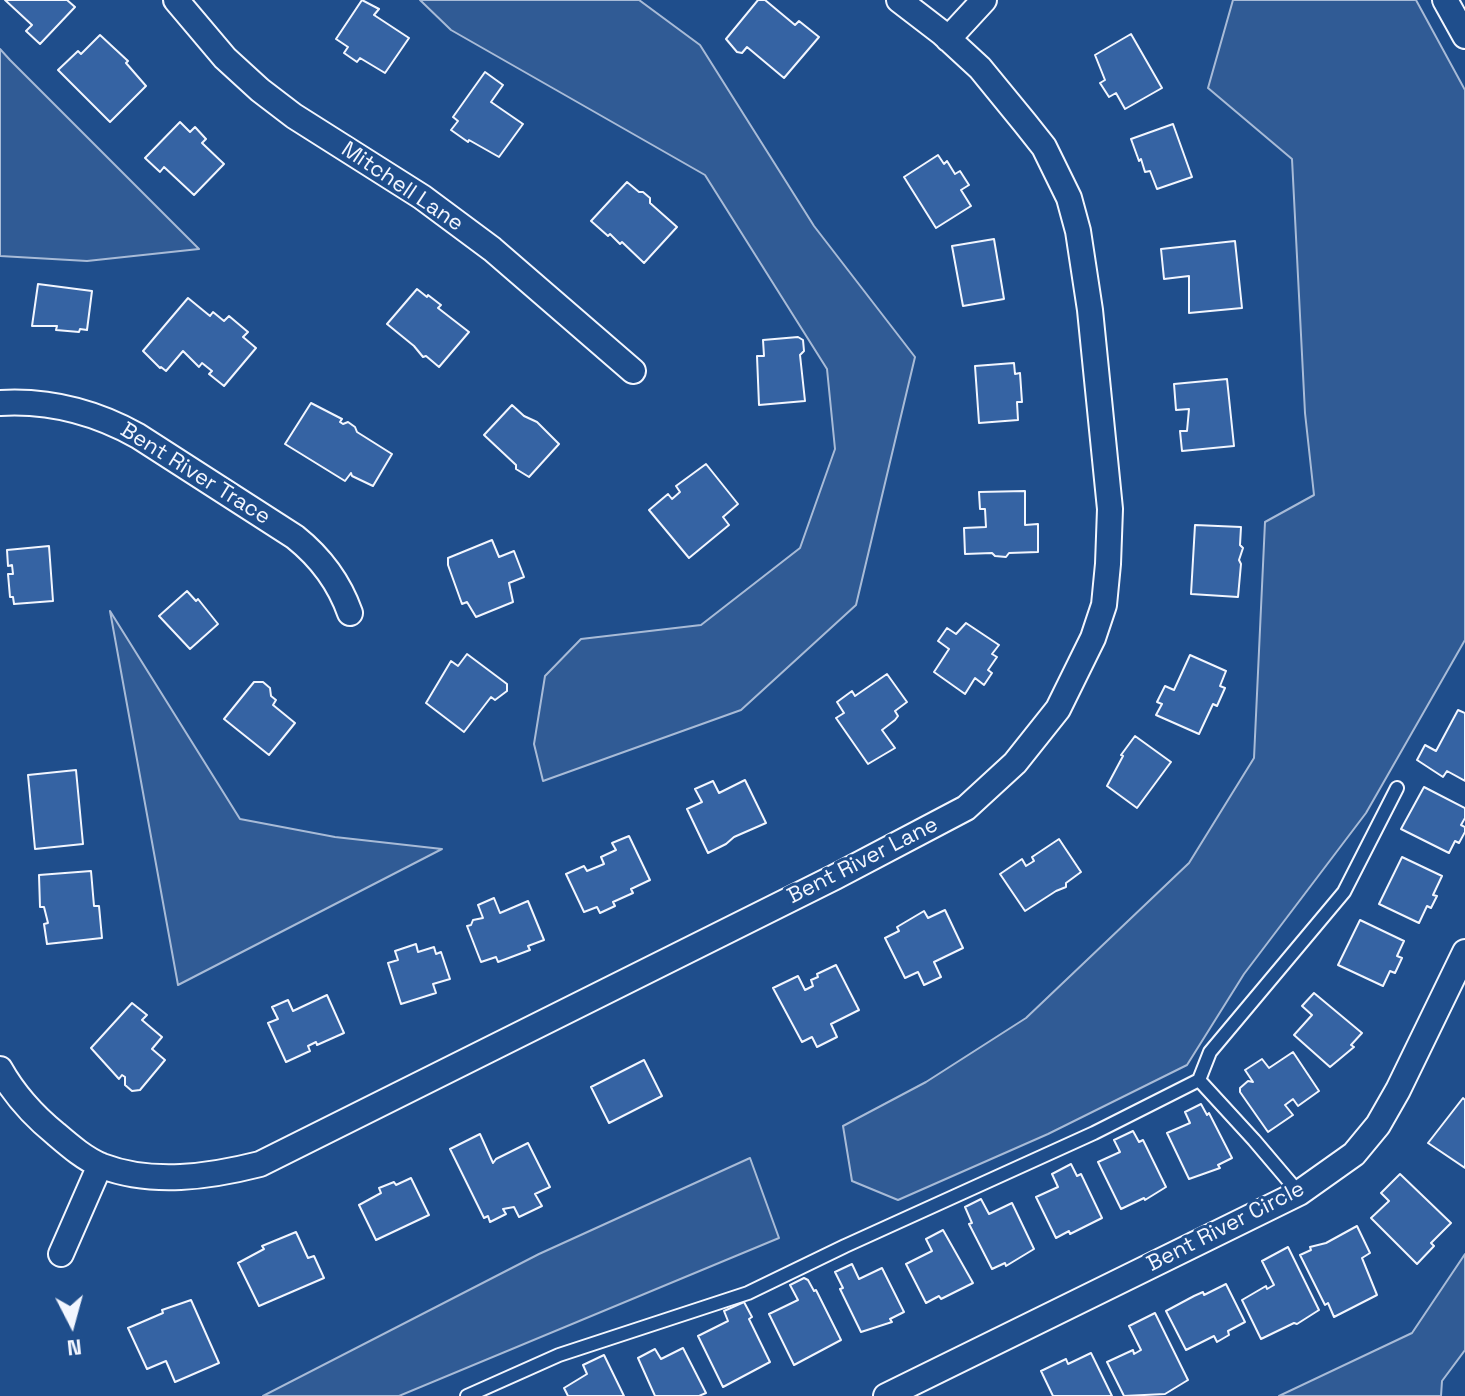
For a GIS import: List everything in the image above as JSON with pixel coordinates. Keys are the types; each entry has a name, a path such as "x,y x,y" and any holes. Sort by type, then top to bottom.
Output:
{"street":[{"name":"Mitchell Lane","path":"176,0 225,58 260,90 294,116 422,197 480,240 598,337 633,371"},
{"name":"Bent River Lane","path":"0,1069 19,1097 44,1124 100,1165 136,1174 185,1177 221,1174 260,1164 821,884 966,808 992,787 1036,740 1058,709 1093,638 1104,605 1110,509 1090,310 1078,231 1069,198 1044,147 980,68 899,0"},
{"path":"948,39 984,0"},
{"path":"1445,0 1465,36"},
{"name":"Bent River Trace","path":"0,403 51,404 112,422 138,436 315,552 345,597 350,613"},
{"name":"Bent River Circle","path":"886,1396 1299,1193 1354,1154 1373,1133 1392,1102 1465,952"},
{"path":"61,1254 100,1165"}],"lane":[{"path":"467,1396 559,1355 748,1293 1094,1133 1199,1080 1210,1052 1344,892 1397,788"},
{"path":"1199,1080 1299,1193"}],"shaded area":[{"path":"420,0 639,0 700,45 814,226 915,357 856,605 741,710 543,781 534,744 545,676 581,639 701,625 800,548 835,449 827,369 705,175 451,30"},
{"path":"1233,0 1416,0 1465,90 1465,640 1366,813 1244,974 1187,1065 1048,1134 898,1200 852,1181 843,1126 926,1082 1026,1018 1189,863 1254,758 1265,522 1314,495 1305,413 1292,159 1208,88"},
{"path":"0,49 199,249 87,261 0,256"},
{"path":"110,611 240,819 335,837 442,849 178,985"},
{"path":"750,1158 779,1238 399,1396 263,1396 539,1254"},
{"path":"1465,1254 1465,1350 1442,1381 1441,1396 1279,1396 1412,1333"}],"building":[{"path":"5,0 67,0 75,7 40,44 26,31 32,25"},
{"path":"362,0 379,9 374,15 409,38 385,73 360,58 357,62 344,53 348,47 336,39"},
{"path":"758,0 765,0 795,25 799,21 819,37 784,78 747,47 742,53 737,52 726,39"},
{"path":"1131,34 1162,88 1125,109 1116,93 1109,97 1100,83 1105,80 1095,55"},
{"path":"100,35 128,61 126,63 146,86 110,122 58,70 78,51 81,54"},
{"path":"485,72 503,85 491,102 523,124 499,157 451,130 458,121 453,117"},
{"path":"180,122 190,132 195,127 206,139 202,143 224,164 194,195 164,167 160,172 145,158"},
{"path":"1173,124 1192,177 1157,189 1150,171 1145,172 1141,159 1139,161 1131,139"},
{"path":"938,155 944,164 947,161 955,174 960,171 969,185 961,190 971,206 936,228 904,177"},
{"path":"627,182 650,198 650,203 677,227 644,263 622,242 620,244 610,234 608,236 591,221"},
{"path":"994,239 1004,299 963,306 952,246"},
{"path":"1235,241 1242,308 1189,313 1189,276 1164,279 1161,249"},
{"path":"38,284 92,291 87,330 80,329 79,332 56,330 57,326 32,326"},
{"path":"417,289 441,305 438,308 469,332 439,367 426,356 423,357 387,324"},
{"path":"188,298 210,316 213,312 224,321 229,316 248,332 243,337 256,348 224,386 209,374 212,371 202,363 199,367 183,351 166,371 143,351"},
{"path":"798,337 803,340 804,351 800,355 805,401 759,405 757,356 764,356 763,340"},
{"path":"1014,363 1015,374 1020,373 1022,402 1017,402 1018,420 979,423 975,366"},
{"path":"1227,379 1234,446 1182,451 1180,431 1187,431 1189,409 1176,410 1174,384"},
{"path":"311,403 342,419 340,422 343,424 348,422 357,432 392,454 373,486 351,473 345,481 285,444"},
{"path":"512,405 537,422 559,444 529,477 516,469 516,465 484,435"},
{"path":"706,464 738,504 723,517 729,525 689,558 649,510 668,494 672,499 680,492 676,486"},
{"path":"1025,491 1025,525 1038,524 1038,552 1009,553 1006,557 992,553 965,554 964,528 986,527 985,509 980,509 979,492"},
{"path":"1195,525 1241,527 1240,545 1243,548 1239,560 1238,597 1191,594"},
{"path":"492,540 499,557 514,551 524,577 509,583 513,602 476,617 467,602 462,604 448,558"},
{"path":"49,546 53,601 14,604 13,597 10,597 8,574 13,574 12,565 8,566 7,550"},
{"path":"187,591 196,601 198,599 218,624 190,649 159,616"},
{"path":"966,623 999,645 992,654 997,657 988,670 992,673 984,685 975,678 965,694 934,672 949,649 938,641 947,628 956,634"},
{"path":"467,654 507,684 507,691 495,700 491,697 464,732 426,703 451,661 458,666"},
{"path":"1190,655 1226,671 1220,686 1225,688 1217,706 1213,704 1199,734 1156,715 1162,704 1157,702 1165,686 1174,690"},
{"path":"887,674 907,702 895,711 898,716 895,720 882,730 895,748 868,764 836,718 844,713 837,702 852,691 855,696"},
{"path":"254,682 263,682 270,688 271,696 276,700 273,705 295,723 269,755 224,719"},
{"path":"1458,710 1465,713 1465,781 1447,771 1443,777 1417,760 1425,745 1436,751"},
{"path":"1135,736 1171,762 1137,808 1107,786 1121,755"},
{"path":"76,770 83,844 35,849 28,775"},
{"path":"745,780 766,823 708,853 687,809 702,802 695,789 713,781 719,793"},
{"path":"1424,787 1465,808 1461,825 1465,827 1465,832 1459,843 1455,841 1449,853 1401,829"},
{"path":"629,836 650,880 631,889 633,893 613,902 615,906 600,913 597,907 584,912 566,874 584,866 587,871 604,864 601,857 616,850 612,843"},
{"path":"1059,839 1081,872 1066,883 1066,887 1025,911 1000,874 1022,859 1026,866 1034,861 1032,857"},
{"path":"1402,857 1442,876 1433,895 1437,896 1431,908 1427,906 1419,923 1379,904"},
{"path":"91,871 94,906 99,906 102,938 47,944 44,924 48,923 44,907 40,907 39,875"},
{"path":"494,898 500,913 528,901 544,940 528,946 530,950 498,962 496,957 481,962 467,926 473,920 483,918 478,905"},
{"path":"945,910 963,948 934,962 941,977 924,985 918,972 905,978 885,938 924,911 928,918"},
{"path":"1360,920 1404,941 1397,956 1402,958 1395,973 1390,971 1383,986 1338,965"},
{"path":"416,944 418,952 434,947 436,954 441,952 450,979 433,984 436,993 401,1004 388,963 398,960 395,951"},
{"path":"836,965 859,1010 831,1024 837,1037 817,1047 812,1037 802,1042 773,988 798,976 805,990 813,986 811,980 818,977 817,974"},
{"path":"1314,993 1362,1033 1351,1045 1354,1047 1330,1067 1294,1035 1312,1015 1302,1006"},
{"path":"327,995 344,1033 308,1046 310,1051 286,1062 268,1023 278,1019 272,1007 288,1000 293,1011"},
{"path":"132,1003 147,1015 142,1020 162,1037 152,1049 165,1060 140,1090 132,1091 125,1085 125,1077 122,1075 119,1079 91,1048"},
{"path":"1293,1052 1319,1091 1298,1106 1293,1099 1285,1105 1293,1115 1268,1132 1240,1092 1248,1081 1253,1082 1245,1070 1262,1059 1269,1068"},
{"path":"644,1060 662,1096 609,1123 591,1087"},
{"path":"1463,1098 1465,1100 1465,1168 1428,1143"},
{"path":"1201,1104 1207,1115 1209,1113 1232,1158 1218,1165 1220,1168 1189,1179 1167,1133 1190,1123 1185,1112"},
{"path":"1133,1131 1139,1142 1143,1140 1166,1187 1145,1200 1121,1209 1098,1162 1120,1152 1114,1140"},
{"path":"480,1134 493,1163 528,1143 550,1187 535,1194 542,1206 519,1217 514,1207 503,1209 506,1214 490,1222 488,1216 484,1218 450,1149"},
{"path":"1071,1164 1077,1176 1081,1174 1102,1218 1056,1238 1036,1197 1058,1187 1052,1174"},
{"path":"1400,1174 1451,1223 1431,1243 1434,1246 1417,1264 1371,1218 1389,1201 1381,1193"},
{"path":"411,1178 429,1215 376,1240 359,1205 381,1193 379,1188"},
{"path":"981,1199 989,1214 1012,1203 1034,1249 1006,1266 1005,1263 992,1269 969,1224 972,1223 965,1207"},
{"path":"1357,1226 1370,1253 1362,1258 1377,1295 1334,1317 1300,1255 1311,1250 1310,1247 1326,1243"},
{"path":"943,1230 973,1283 926,1303 906,1264 932,1251 926,1239"},
{"path":"296,1232 308,1258 314,1256 324,1278 259,1306 238,1263 264,1249 262,1246"},
{"path":"1288,1247 1319,1310 1297,1324 1261,1339 1242,1300 1266,1286 1267,1289 1274,1285 1262,1261"},
{"path":"852,1264 859,1279 882,1268 904,1312 890,1319 892,1322 861,1332 835,1272"},
{"path":"804,1278 816,1290 841,1340 794,1365 769,1314 798,1300 790,1285"},
{"path":"1226,1284 1245,1322 1228,1331 1229,1335 1217,1342 1214,1336 1186,1350 1166,1311"},
{"path":"191,1300 219,1363 175,1382 166,1361 147,1369 128,1328 163,1313 162,1310"},
{"path":"744,1302 770,1362 723,1387 698,1336 728,1321 724,1311"},
{"path":"1155,1313 1188,1380 1165,1394 1124,1396 1107,1362 1133,1350 1134,1354 1141,1350 1129,1326"},
{"path":"683,1348 706,1393 699,1396 655,1396 638,1358 655,1349 661,1359"},
{"path":"1091,1353 1112,1396 1053,1396 1041,1371 1066,1359 1068,1364"},
{"path":"604,1355 624,1396 568,1396 564,1388 587,1374 583,1365"}]}
